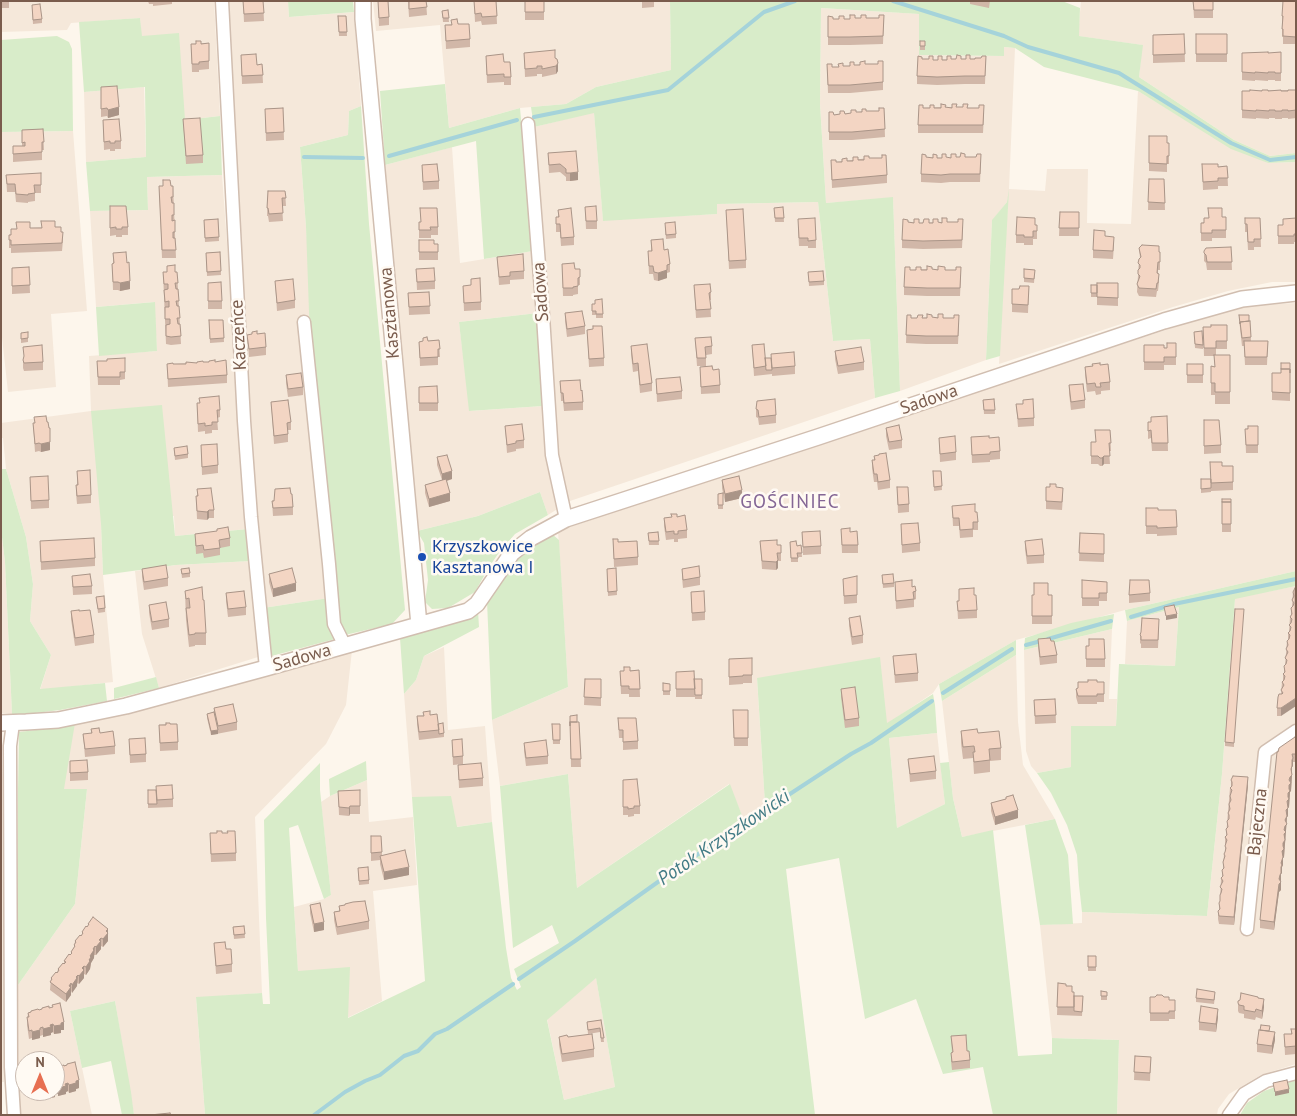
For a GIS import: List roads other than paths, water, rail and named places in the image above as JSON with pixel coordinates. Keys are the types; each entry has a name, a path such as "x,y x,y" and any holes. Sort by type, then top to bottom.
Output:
{"street":[{"name":"Kaczeńce","path":"222,1 250,517 266,668"},
{"name":"Kasztanowa","path":"363,1 363,19 419,625"},
{"name":"Sadowa","path":"528,124 552,455 566,519"},
{"name":"Sadowa","path":"7,722 58,720 126,706 468,611 476,604 512,553 531,538 566,519 1164,321 1242,299 1296,293"},
{"path":"304,322 330,564 334,624 345,646"},
{"path":"7,722 10,744 11,1067 14,1115"},
{"name":"Bajeczna","path":"1247,929 1265,752 1296,731"},
{"path":"1229,1115 1244,1094 1266,1081 1296,1073"}],"waterway":[{"path":"534,117 668,90 764,12 795,1"},
{"path":"893,1 1004,36 1028,47 1119,73 1231,143 1270,160 1296,157"},
{"path":"389,156 517,120"},
{"path":"304,157 363,158"},
{"name":"Potok Krzyszkowicki","path":"1131,617 1174,604 1296,579"},
{"name":"Potok Krzyszkowicki","path":"1048,639 1111,621"},
{"name":"Potok Krzyszkowicki","path":"1026,645 1041,641"},
{"path":"943,693 1012,649"},
{"name":"Potok Krzyszkowicki","path":"519,979 686,862 851,754 871,743 932,701"},
{"name":"Potok Krzyszkowicki","path":"314,1115 345,1092 380,1075 404,1056 418,1051 435,1034 447,1029 513,984"}],"place":[{"name":"Krzyszkowice Kasztanowa I","path":"422,557"}],"district":[{"name":"GOŚCINIEC","path":"790,503"}]}
